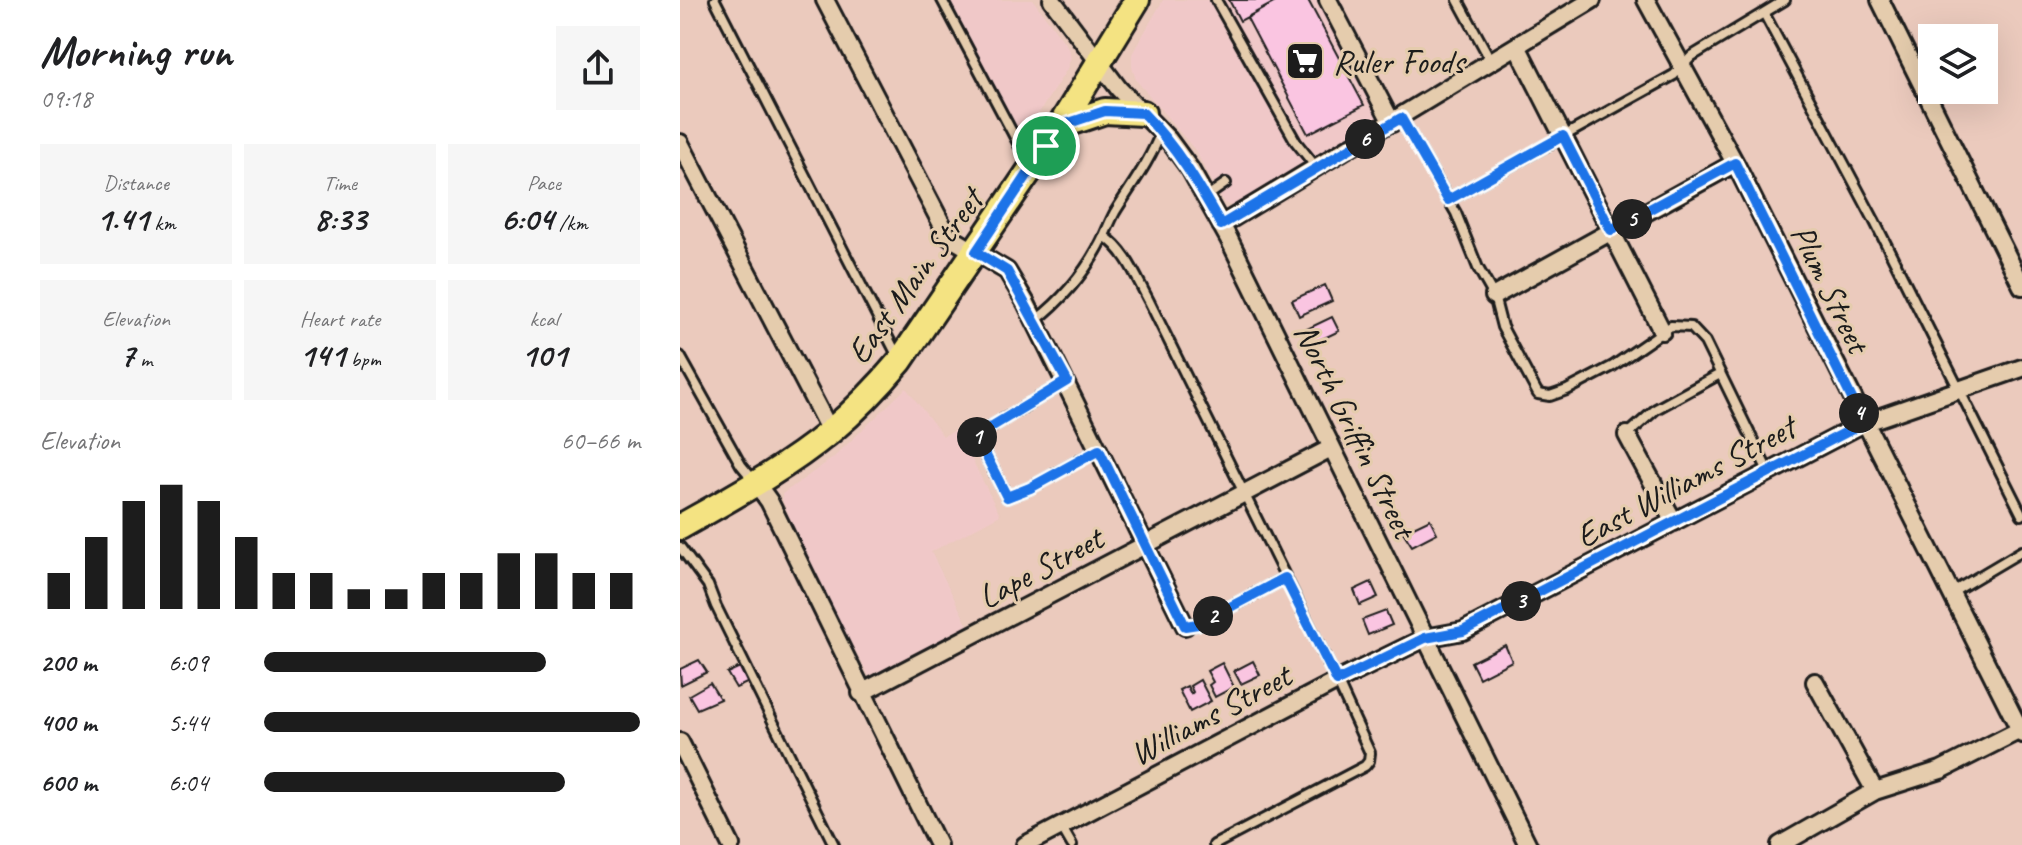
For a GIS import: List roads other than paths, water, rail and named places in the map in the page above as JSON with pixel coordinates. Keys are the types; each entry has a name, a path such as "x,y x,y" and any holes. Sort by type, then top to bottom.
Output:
{"main road":[{"name":"East Main Street","path":"680,527 756,483 830,431 874,391 900,361 976,252 1060,126 1137,0"},
{"path":"1060,126 1105,111 1143,113"}],"street":[{"path":"825,0 948,236 1007,271 1067,381 1185,626"},
{"name":"North Griffin Street","path":"1052,0 1119,89 1161,132 1190,169 1206,197 1528,845"},
{"path":"1328,0 1397,120"},
{"path":"1221,225 1592,0"},
{"name":"Plum Street","path":"1646,0 1735,163 2021,731"},
{"path":"1880,0 2022,286"},
{"path":"1517,46 1662,331"},
{"path":"680,143 830,431"},
{"path":"1494,296 1735,163"},
{"name":"East Williams Street","path":"1425,638 1463,631 1864,423 2022,368"},
{"path":"1627,435 1674,522"},
{"name":"Lape Street","path":"861,693 1331,448"},
{"path":"756,483 769,501 938,845"},
{"name":"Williams Street","path":"1025,845 1425,638"},
{"path":"1815,682 1875,791"},
{"path":"1780,845 1875,791 1941,770 2021,731"},
{"path":"680,742 731,845"}],"lane":[{"path":"715,0 900,361"},
{"path":"942,0 1032,168"},
{"path":"1216,0 1296,142 1317,169"},
{"path":"1458,0 1491,62"},
{"path":"1448,200 1674,75 1692,56 1785,0"},
{"path":"1764,13 1961,390 2022,515"},
{"path":"1397,120 1448,200 1494,296 1502,327 1533,390 1545,396 1567,390 1613,366 1671,326 1691,327 1705,342 1768,471"},
{"path":"1035,321 1054,307 1070,288 1104,236 1155,148 1161,132"},
{"path":"1206,197 1226,183"},
{"path":"1104,236 1114,242 1128,261 1149,301 1368,744 1369,761 1365,766 1214,845"},
{"path":"680,356 741,465 756,483"},
{"path":"1627,435 1656,409 1720,374"},
{"path":"1067,381 976,436 1007,497 1030,488 1099,450"},
{"path":"680,547 708,585 834,845"},
{"path":"1951,593 2022,551"},
{"path":"1185,626 1198,624 1285,578"},
{"path":"1061,826 1072,845"}],"place":[{"name":"Ruler Foods","path":"1305,61"}]}
